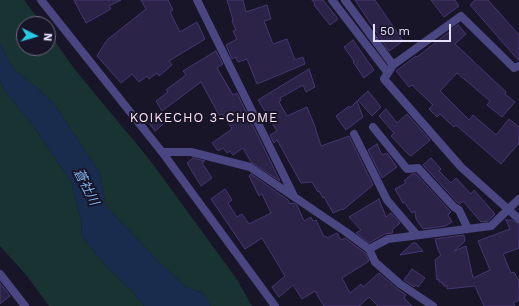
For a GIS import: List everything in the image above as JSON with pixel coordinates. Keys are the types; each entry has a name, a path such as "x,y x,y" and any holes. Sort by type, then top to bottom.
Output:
{"street":[{"path":"41,0 162,152 275,306"},
{"path":"197,0 294,197"},
{"path":"332,0 388,73"},
{"path":"345,0 393,65"},
{"path":"519,66 514,68 461,16 393,65 384,80 461,167 519,219"},
{"path":"373,127 407,169 418,168 454,207 459,210 468,229"},
{"path":"354,134 387,200 418,235"},
{"path":"162,152 191,152 250,166 369,249 375,262 400,284 433,306"},
{"path":"369,249 388,239 491,226 519,199"},
{"path":"0,274 25,306"}],"green space":[{"path":"0,0 24,0 36,16 16,16 16,56 56,56 56,43 76,71 149,159 236,278 252,306 211,306 203,293 186,287 159,262 106,206 100,173 53,102 13,68 0,43"},
{"path":"0,80 3,89 31,123 71,182 81,221 82,236 104,264 133,292 144,306 49,306 27,276 0,246"}],"water":[{"name":"蒼社川","path":"0,43 13,68 53,102 100,173 106,206 159,262 186,287 203,293 211,306 144,306 133,292 104,264 82,236 81,221 71,182 31,123 3,89 0,80"}],"building":[{"path":"74,0 121,0 109,6 111,9 86,23"},
{"path":"141,0 168,0 173,10 170,12 180,32 197,22 205,39 169,61 172,65 159,76 157,73 149,79 147,76 139,82 132,74 121,83 97,56 107,40 146,9"},
{"path":"227,0 243,0 246,12 267,5 271,19 264,21 273,44 287,39 295,60 303,57 305,64 257,84 247,59 238,62 235,57 232,59 226,45 237,39 233,31 236,30 232,21 233,20"},
{"path":"312,0 323,0 338,19 330,25 314,5 315,4"},
{"path":"355,0 375,0 403,41 389,51"},
{"path":"431,0 455,0 459,6 444,17"},
{"path":"475,0 488,0 519,35 519,61 470,5"},
{"path":"458,25 466,34 455,44 515,102 502,117 487,105 490,101 457,73 440,91 469,120 473,115 496,135 509,119 519,127 519,143 501,164 456,125 454,127 440,114 437,117 429,109 433,105 412,85 409,87 396,71 416,56 417,57"},
{"path":"353,40 374,70 364,78 344,47"},
{"path":"216,51 223,64 217,68 233,95 237,93 280,181 251,162 243,148 233,155 230,151 227,153 223,148 218,151 212,143 232,129 222,114 219,115 201,82 162,111 156,101 168,92 166,90 186,75 183,71"},
{"path":"309,69 315,87 306,92 303,85 280,98 281,100 279,102 287,116 307,107 321,146 349,136 373,185 343,210 342,209 333,213 324,197 323,198 319,191 318,192 312,182 301,183 277,140 274,143 270,135 277,131 258,100"},
{"path":"368,91 381,107 372,116 358,100"},
{"path":"357,101 363,117 346,130 336,116 349,106 350,108"},
{"path":"386,109 397,123 407,114 430,140 411,156 408,154 391,136 394,133 379,116"},
{"path":"162,112 168,120 155,131 149,123"},
{"path":"377,144 382,155 387,153 397,167 382,178 368,150"},
{"path":"193,158 205,161 202,163 212,178 201,186 187,163"},
{"path":"431,158 441,169 439,171 451,183 456,178 471,194 474,190 495,214 488,221 481,222 463,201 460,204 458,203 423,165"},
{"path":"251,174 288,200 290,204 293,203 297,205 304,221 311,217 313,221 316,220 324,237 326,236 327,238 337,233 341,240 345,238 365,253 369,261 342,278 350,293 361,284 363,287 379,273 406,295 404,298 412,306 378,306 369,297 359,306 324,306 315,291 302,299 293,285 279,297 272,287 285,276 262,238 245,249 211,199 225,189 232,200 228,203 237,217 242,214 249,224 271,213 262,194 259,196 249,176"},
{"path":"412,174 416,174 451,212 448,215 452,222 445,226 423,229 416,219 415,211 412,213 404,202 403,203 395,189 406,183 404,181"},
{"path":"379,199 386,217 391,213 400,223 392,230 392,233 385,234 369,243 356,233 361,230 349,217"},
{"path":"506,220 512,220 519,224 519,248 503,254 511,273 514,272 519,281 519,300 513,303 515,306 484,306 475,286 447,289 447,286 444,286 442,282 439,282 439,279 437,280 435,260 441,255 435,239 464,235 465,241 454,251 466,246 473,278 490,270 478,241 510,229"},
{"path":"413,243 416,243 423,251 400,255"},
{"path":"412,269 425,278 418,287 416,285 414,287 404,280"},
{"path":"0,283 10,296 0,304"}],"district":[{"name":"KOIKECHO 3-CHOME","path":"204,118"}]}
